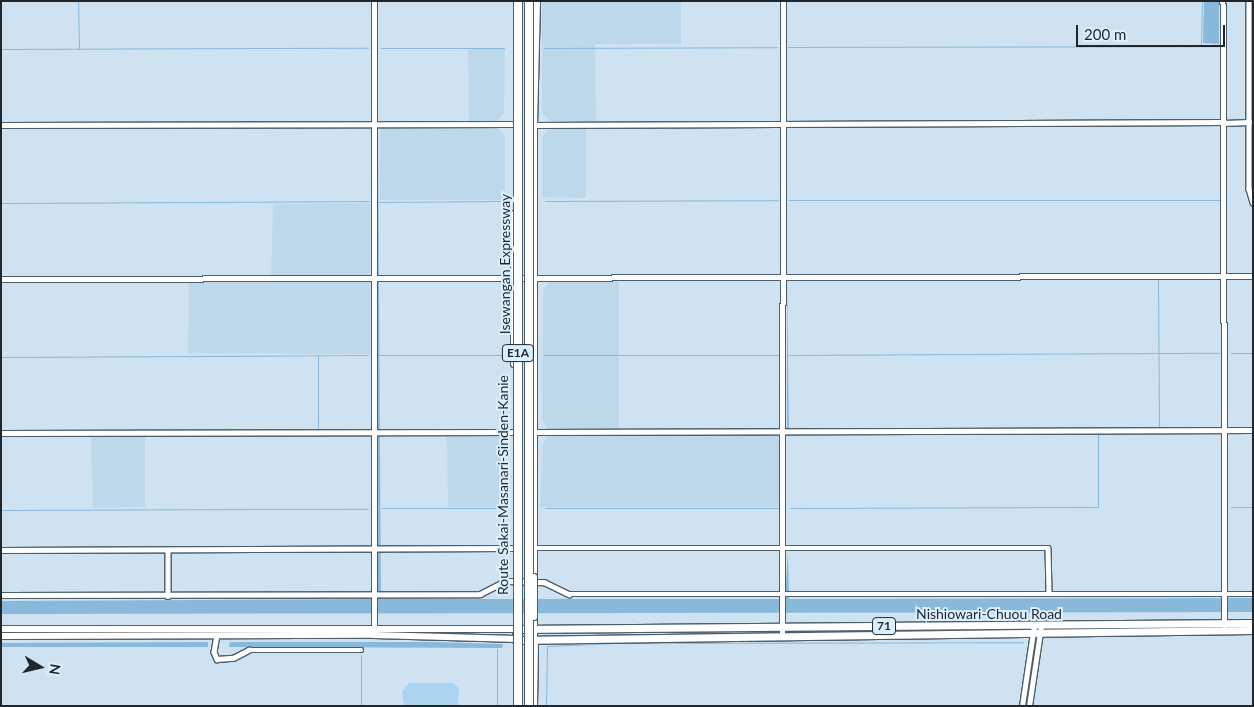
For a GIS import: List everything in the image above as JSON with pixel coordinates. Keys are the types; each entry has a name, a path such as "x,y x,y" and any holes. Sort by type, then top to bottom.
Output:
{"highway":[{"name":"Isewangan Expressway","path":"516,1 517,706"},
{"name":"Isewangan Expressway","path":"529,1 531,706"}],"main road":[{"name":"Route Sakai-Masanari-Sinden-Kanie","path":"516,1 513,278 516,639"},
{"path":"531,706 534,640 534,124 537,1"},
{"name":"Nishiowari-Chuou Road","path":"534,640 782,635 1036,634 1253,622"},
{"name":"Nishiowari-Chuou Road","path":"516,629 1225,624 1253,630"},
{"path":"1,629 374,632 516,639 517,706"},
{"path":"1,636 216,635 516,629"},
{"name":"71","path":"516,639 534,640"}],"street":[{"path":"374,1 374,124 378,279 377,549 374,632"},
{"path":"782,1 782,549 785,594 782,635"},
{"path":"1224,1 1223,430 1225,624"},
{"path":"1249,1 1249,189 1253,202"},
{"path":"534,124 1249,122"},
{"path":"1,125 516,124"},
{"path":"1,279 1253,276"},
{"path":"534,432 1253,430"},
{"path":"1,433 515,432"},
{"path":"1,550 516,548"},
{"path":"534,548 1048,548 1049,594"},
{"path":"168,550 168,596"},
{"path":"1,595 480,594 506,581 544,582 569,594 1253,594"},
{"path":"1022,706 1038,626"},
{"path":"1029,706 1036,634"},
{"path":"216,635 214,652 217,659 234,658 249,650 361,650"}],"shaded area":[{"path":"542,1 681,1 681,44 595,44 596,121 550,121 542,112"},
{"path":"1204,1 1219,1 1219,44 1203,43"},
{"path":"468,49 505,49 504,112 497,122 469,123"},
{"path":"380,127 497,127 505,137 505,200 380,200"},
{"path":"550,127 586,127 586,198 542,197 542,137"},
{"path":"378,128 381,599 785,599 788,551 789,599 1253,598 1253,612 1,614 1,601 378,599"},
{"path":"370,203 370,354 188,353 189,282 271,282 273,204"},
{"path":"787,279 789,429 787,429"},
{"path":"550,281 619,281 619,430 549,430 542,419 543,290"},
{"path":"501,434 507,443 507,507 448,507 447,435"},
{"path":"548,434 779,434 780,507 540,507 543,444"},
{"path":"145,435 145,507 93,508 91,436"},
{"path":"208,642 208,647 1,647 1,643"},
{"path":"230,642 503,644 502,648 229,647"},
{"path":"409,683 454,683 459,688 458,706 404,706 402,691"}],"waterway":[{"path":"78,1 79,48"},
{"path":"1201,44 1202,1"},
{"path":"788,47 1219,46"},
{"path":"544,48 777,47"},
{"path":"1,49 368,48"},
{"path":"381,48 504,48"},
{"path":"545,201 778,200"},
{"path":"789,200 1220,200"},
{"path":"1,203 369,201"},
{"path":"379,202 503,201"},
{"path":"1158,280 1159,426"},
{"path":"788,355 1219,353"},
{"path":"1231,353 1253,353"},
{"path":"318,355 318,430"},
{"path":"1,357 368,355"},
{"path":"379,355 503,355"},
{"path":"544,355 778,355"},
{"path":"790,508 1098,507 1098,434"},
{"path":"1231,507 1253,507"},
{"path":"382,508 503,508"},
{"path":"545,508 778,508"},
{"path":"1,510 368,509"},
{"path":"571,591 779,591"},
{"path":"790,591 1046,591"},
{"path":"548,646 615,643 1023,642"},
{"path":"546,706 547,646"},
{"path":"497,649 497,706"},
{"path":"361,655 361,706"}]}
